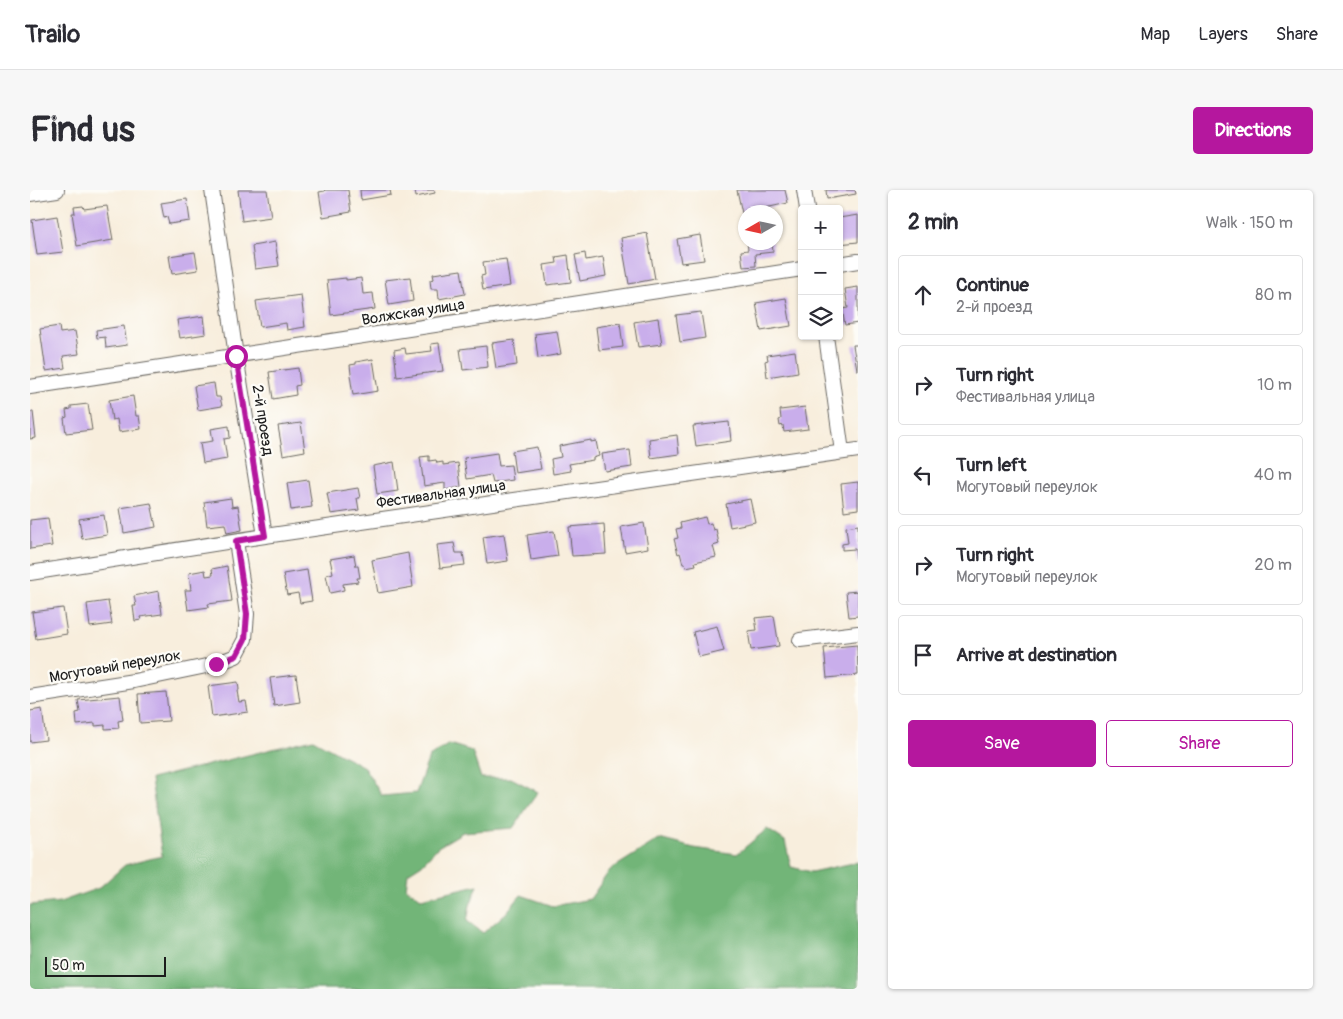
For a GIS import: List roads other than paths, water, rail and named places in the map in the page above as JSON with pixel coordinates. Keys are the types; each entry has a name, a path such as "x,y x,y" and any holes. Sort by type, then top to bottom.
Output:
{"street":[{"path":"30,194 57,190"},
{"name":"2-й проезд","path":"212,190 265,536"},
{"path":"804,190 806,205"},
{"path":"843,263 858,261"},
{"name":"Волжская улица","path":"30,387 798,271"},
{"path":"827,340 842,452"},
{"name":"Фестивальная улица","path":"30,573 265,536 858,450"},
{"name":"Могутовый переулок","path":"30,697 134,681 216,664 236,656 245,639 247,614 236,541"},
{"path":"800,640 858,633"}]}
